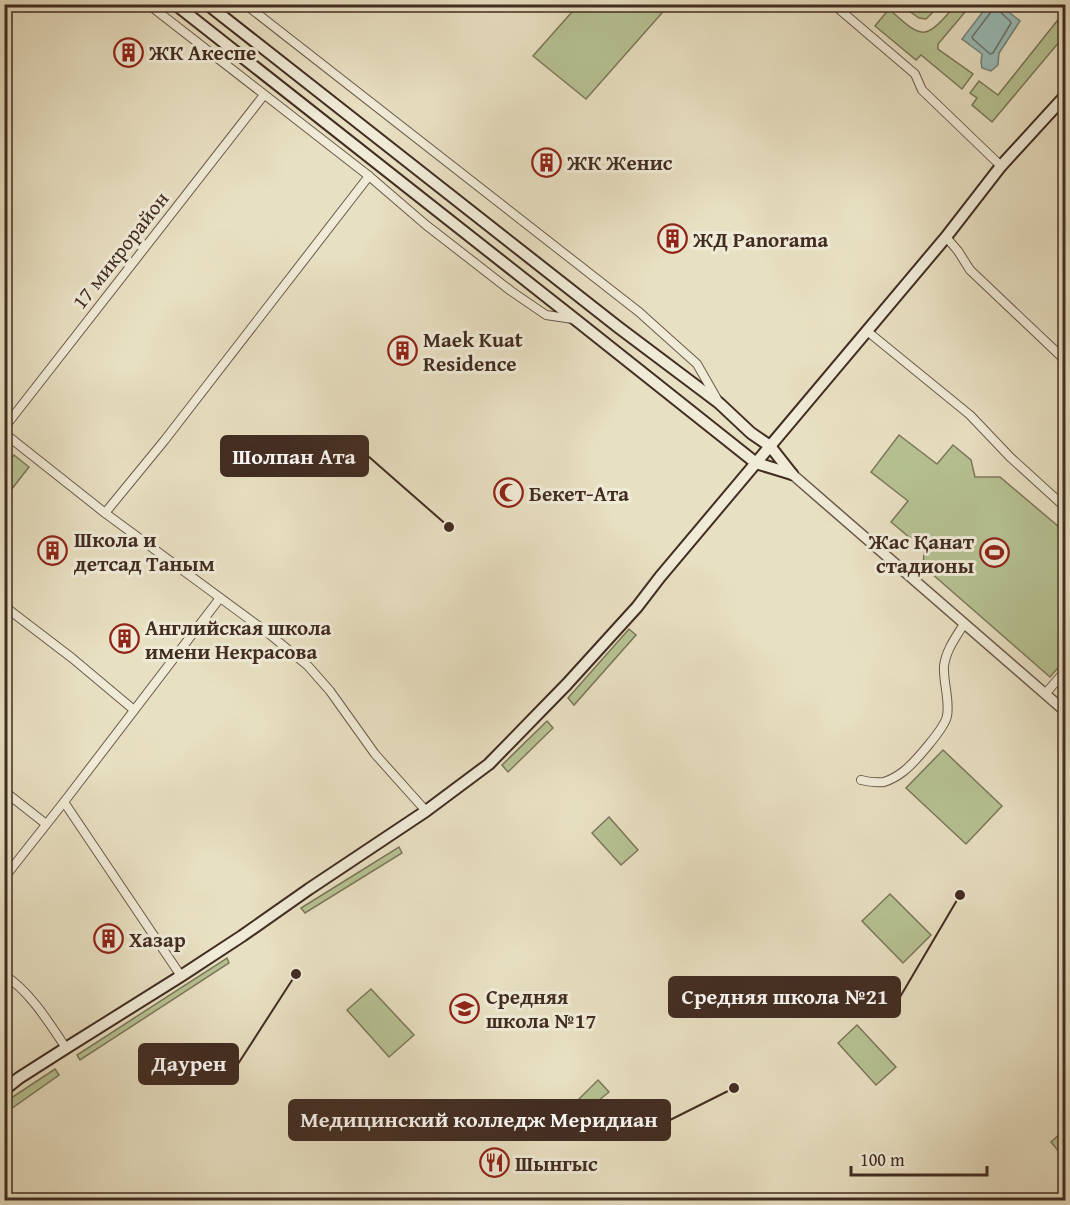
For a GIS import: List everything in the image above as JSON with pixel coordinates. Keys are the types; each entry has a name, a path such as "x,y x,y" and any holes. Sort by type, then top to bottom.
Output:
{"main road":[{"path":"175,4 756,463 792,474"},
{"path":"207,4 608,320 719,403 751,433 770,446 792,474"},
{"path":"224,43 235,27"},
{"path":"4,1090 19,1078 181,976 426,811 489,764 567,684 637,607 946,237 1001,166 1065,95"}],"street":[{"path":"148,4 369,176 426,225 511,291 546,315 576,320"},
{"path":"245,4 639,312 697,364 719,403"},
{"path":"833,4 915,74 922,90 1001,166"},
{"name":"17 микрорайон","path":"4,428 264,95"},
{"path":"105,513 164,441 369,176"},
{"path":"946,237 970,270 1065,361"},
{"path":"867,332 970,415 1010,457 1065,508"},
{"path":"4,433 105,513 268,633 308,666 330,691 375,754 426,811"},
{"path":"792,474 1065,712"},
{"path":"4,878 220,598"},
{"path":"4,606 72,658 134,710"},
{"path":"861,780 872,783 886,782 904,771 942,728 947,718 944,668 946,658 949,648 964,624"},
{"path":"1045,694 1065,670"},
{"path":"4,791 46,824"},
{"path":"64,802 181,976"},
{"path":"4,975 12,980 46,1016 66,1048"}],"green space":[{"path":"579,4 669,5 586,99 533,56"},
{"path":"901,5 916,5 921,8 925,5 940,5 926,19 919,18"},
{"path":"956,5 971,5 938,44 938,49 973,74 962,89 921,55 916,60 875,26 889,9 910,27 924,32 938,25"},
{"path":"1065,11 1065,35 992,122 972,105 977,98 970,93 979,81 998,95"},
{"name":"Жас Қанат стадионы","path":"899,435 937,464 953,445 971,460 975,477 1000,477 1065,532 1065,660 1050,677 923,566 925,540 909,537 891,522 908,501 871,472"},
{"path":"14,455 29,467 7,495 5,493 5,466"},
{"path":"629,629 636,635 574,705 568,698"},
{"path":"547,721 553,728 508,772 502,765"},
{"path":"943,750 1002,806 966,844 906,788"},
{"path":"609,817 638,850 621,865 592,833"},
{"path":"399,847 402,853 305,913 301,908"},
{"path":"890,894 931,935 903,963 862,921"},
{"path":"227,958 229,963 80,1060 77,1055"},
{"path":"371,989 414,1035 389,1057 347,1010"},
{"path":"857,1025 896,1067 876,1085 838,1043"},
{"path":"55,1069 59,1075 5,1113 5,1102"},
{"path":"598,1080 609,1092 598,1101 605,1109 591,1120 576,1102"},
{"path":"1065,1129 1065,1159 1051,1142"}],"water":[{"path":"988,5 1000,5 1020,21 999,53 998,65 991,71 982,68 982,54 962,39"}],"place":[{"name":"ЖК Акеспе","path":"128,52"},
{"name":"ЖК Женис","path":"546,162"},
{"name":"ЖД Panorama","path":"672,239"},
{"name":"Maek Kuat Residence","path":"402,351"},
{"name":"Бекет-Ата","path":"508,493"},
{"name":"Шолпан Ата","path":"449,527"},
{"name":"Школа и детсад Таным","path":"53,551"},
{"name":"Жас Қанат стадионы","path":"995,553"},
{"name":"Английская школа имени Некрасова","path":"124,639"},
{"name":"Средняя школа №21","path":"960,895"},
{"name":"Хазар","path":"108,939"},
{"name":"Даурен","path":"296,974"},
{"name":"Средняя школа №17","path":"465,1008"},
{"name":"Медицинский колледж Меридиан","path":"734,1088"},
{"name":"Шынгыс","path":"494,1163"}]}
